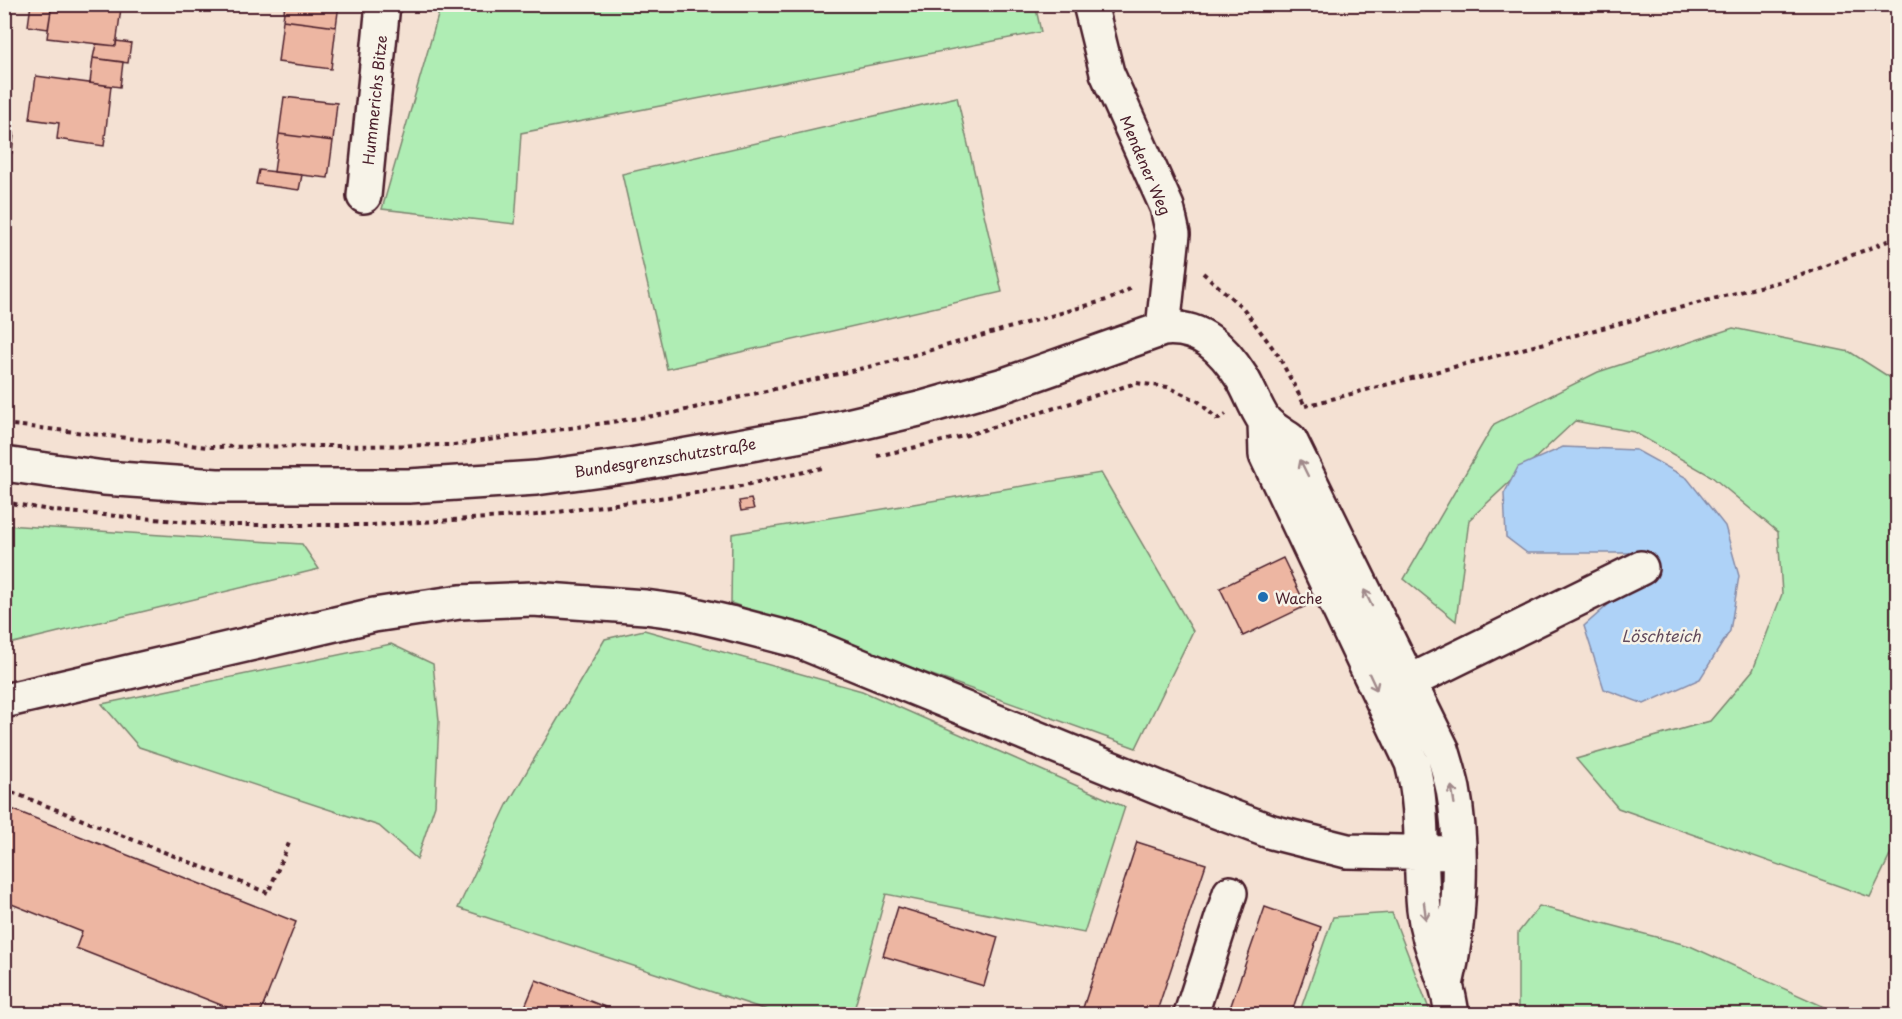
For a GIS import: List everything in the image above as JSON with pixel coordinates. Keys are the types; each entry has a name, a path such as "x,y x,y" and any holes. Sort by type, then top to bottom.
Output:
{"street":[{"name":"Hummerichs Bitze","path":"364,196 383,4"},
{"name":"Mendener Weg","path":"1090,4 1107,73 1167,207 1173,234 1163,329"},
{"name":"Bundesgrenzschutzstraße","path":"4,464 104,478 217,486 408,486 536,478 632,465 818,432 919,409 1007,384 1163,329 1178,328 1200,334 1230,361 1242,378 1265,422 1290,440 1317,527 1368,634"},
{"path":"1409,682 1641,568"},
{"path":"4,701 374,615 429,606 460,602 533,599 645,607 682,612 799,641 1272,832 1347,851 1458,853"},
{"path":"1368,634 1409,682 1442,749 1452,788 1457,824 1458,906 1449,1000"},
{"path":"1368,634 1419,787 1424,909 1430,945 1449,1000"},
{"path":"1191,1014 1230,892"}],"path":[{"path":"1171,260 1202,273 1243,308 1278,355 1305,406 1797,277 1898,237"},
{"path":"4,424 207,447 454,445 673,413 900,358 1110,299 1135,284"},
{"path":"4,752 11,736"},
{"path":"4,789 268,893 289,843"}],"green space":[{"path":"1035,4 1041,32 521,133 515,224 382,209 441,5"},
{"path":"957,97 1002,292 667,369 622,174"},
{"path":"1733,328 1850,352 1897,382 1897,841 1870,897 1618,808 1576,759 1710,721 1753,670 1782,594 1778,532 1711,476 1634,432 1575,421 1469,520 1456,621 1404,579 1494,424 1598,372"},
{"path":"1101,473 1193,631 1136,748 731,603 732,534"},
{"path":"5,525 302,544 319,569 5,645"},
{"path":"644,630 862,691 1125,807 1084,933 886,894 853,1014 779,1014 458,908 507,805 605,639"},
{"path":"391,644 433,664 439,721 435,805 417,859 379,826 139,747 102,704"},
{"path":"1539,906 1690,946 1840,1014 1518,1014 1518,933"},
{"path":"1392,913 1431,1014 1299,1014 1333,917"}],"water":[{"name":"Löschteich","path":"1563,447 1636,450 1687,478 1725,526 1739,576 1730,631 1700,679 1644,704 1604,689 1584,626 1650,568 1640,553 1527,553 1506,537 1504,494 1518,467"}],"building":[{"path":"31,4 52,4 48,29 28,26"},
{"path":"52,4 97,4 121,8 116,46 47,38"},
{"path":"285,4 339,4 336,27 283,20"},
{"path":"283,20 336,27 331,69 278,62"},
{"path":"116,41 131,43 128,63 93,58 96,44 116,46"},
{"path":"93,58 123,62 120,87 90,83"},
{"path":"36,76 111,86 104,146 57,139 59,123 30,119"},
{"path":"284,97 337,103 333,141 279,134"},
{"path":"4,132 14,133 12,153 4,152"},
{"path":"279,134 333,141 328,178 274,172"},
{"path":"259,170 302,175 299,190 256,184"},
{"path":"751,499 754,509 741,511 739,501"},
{"name":"Wache","path":"1283,558 1306,606 1243,636 1220,588"},
{"path":"4,806 296,922 260,1014 244,1014 76,948 82,932 4,901"},
{"path":"1137,842 1206,864 1156,1014 1081,1014"},
{"path":"898,907 998,937 984,986 883,956"},
{"path":"1265,907 1321,927 1291,1014 1228,1014"},
{"path":"536,980 623,1014 522,1014"}],"place":[{"name":"Wache","path":"1263,597"}]}
